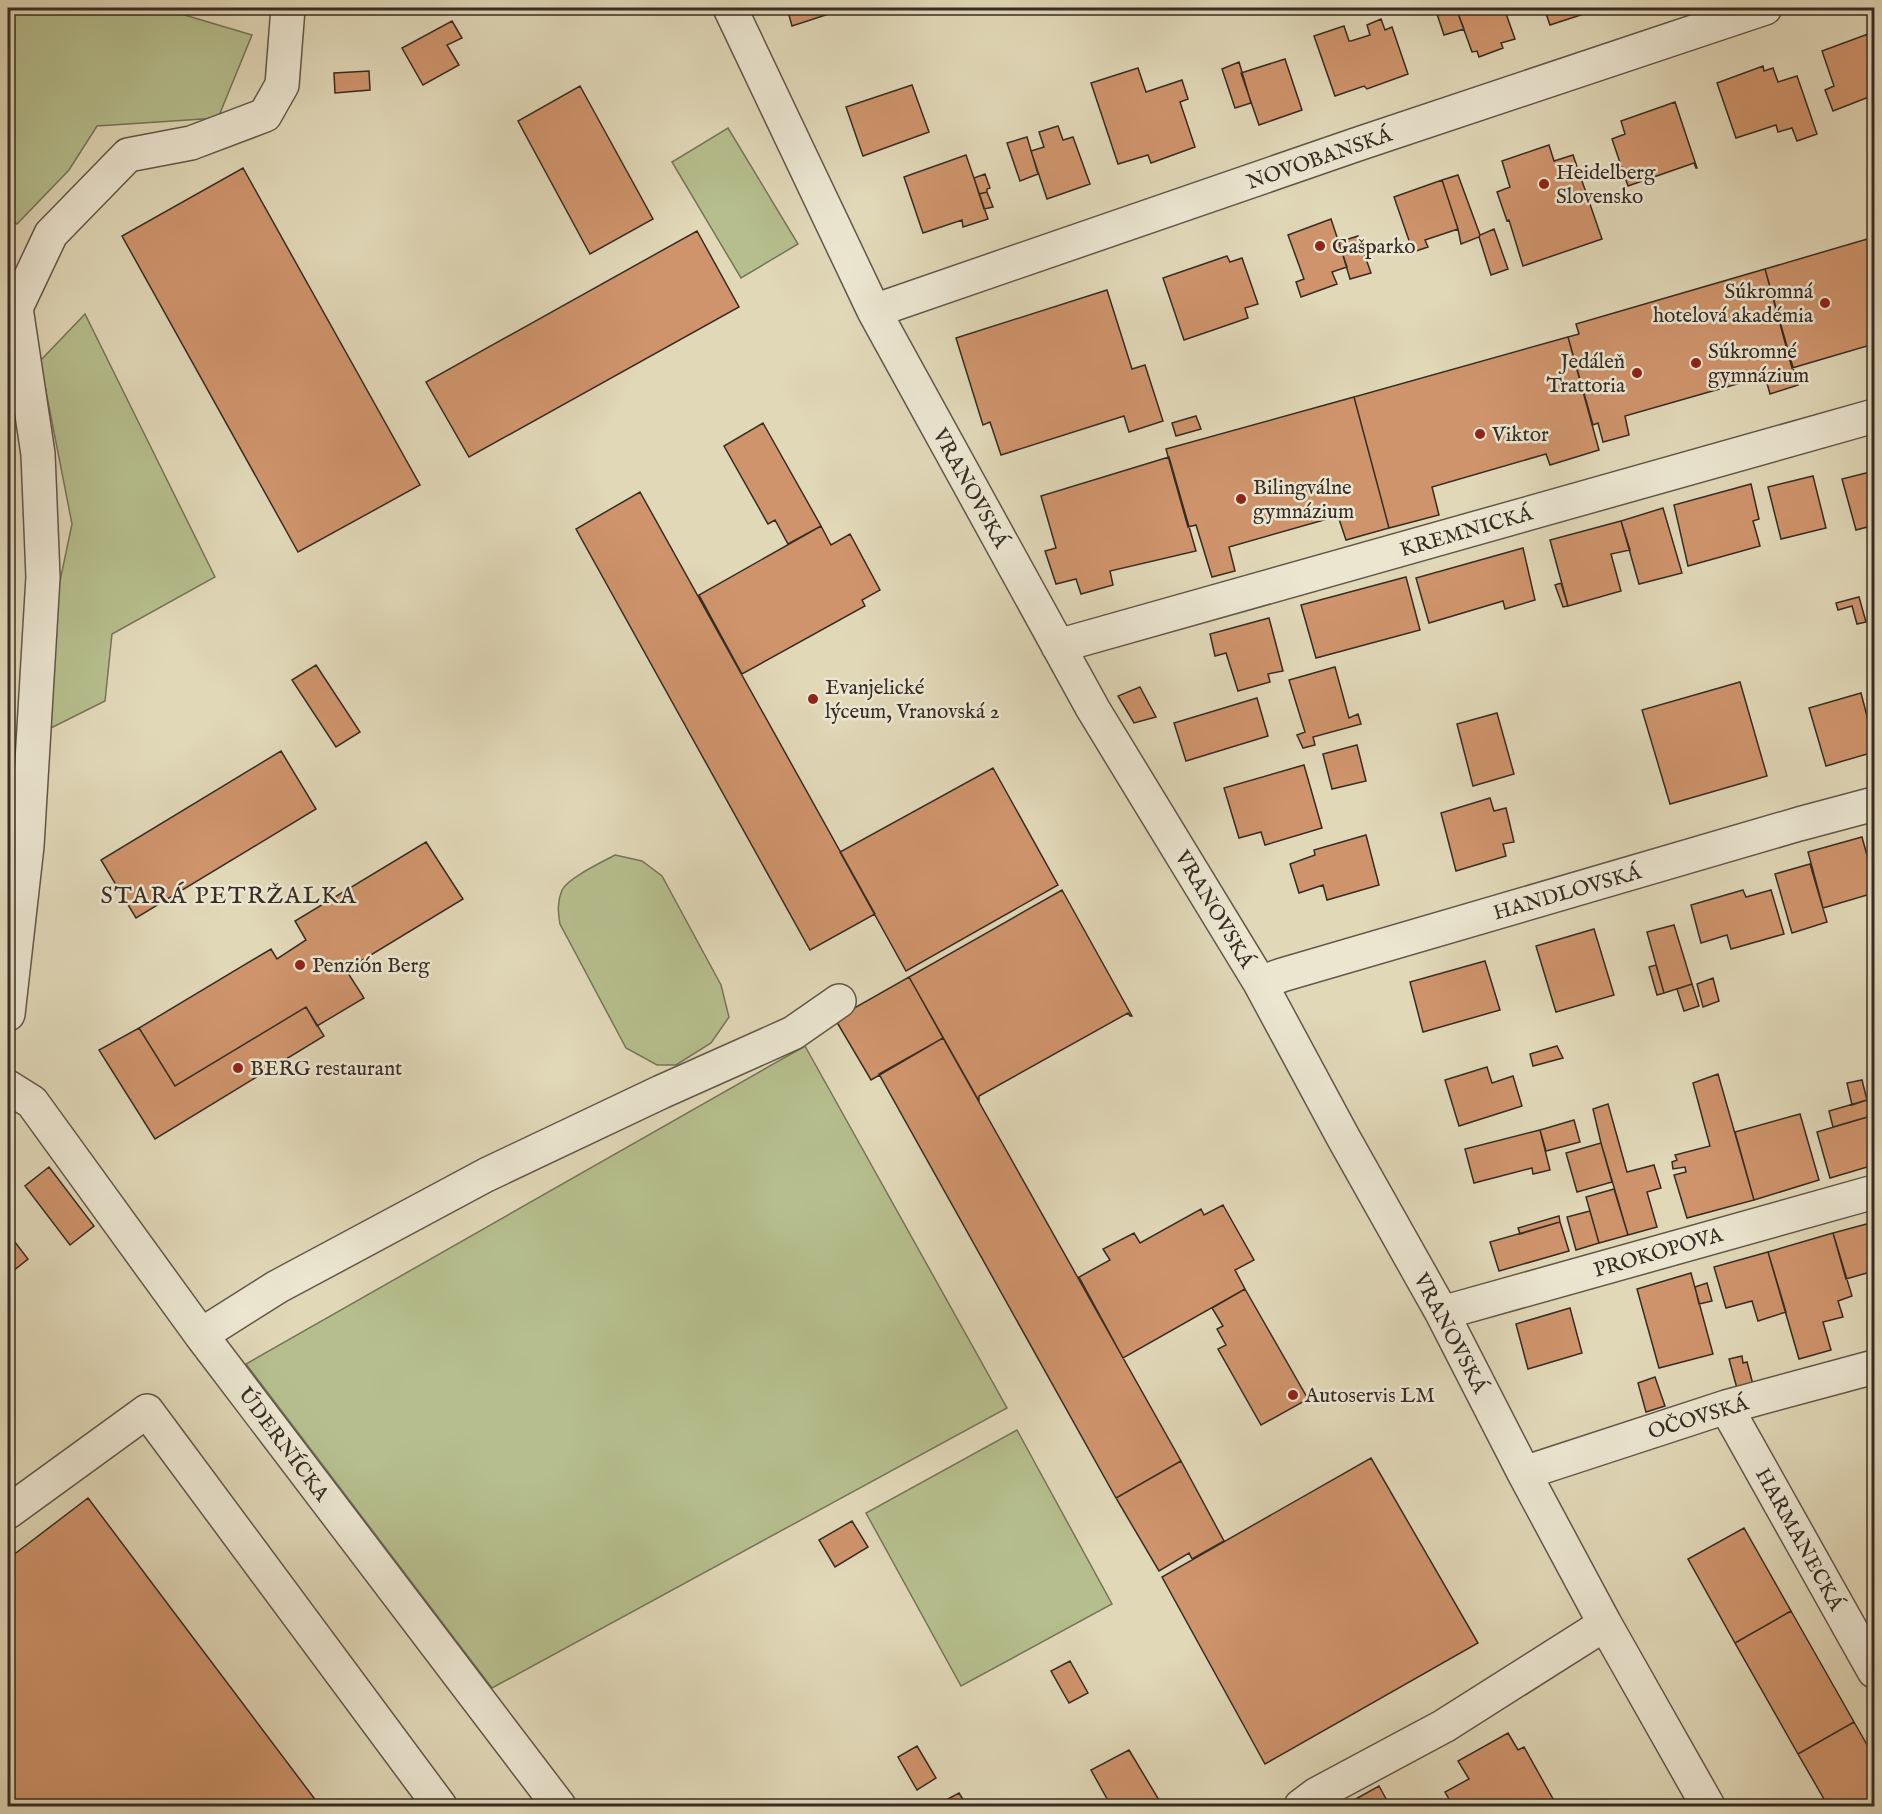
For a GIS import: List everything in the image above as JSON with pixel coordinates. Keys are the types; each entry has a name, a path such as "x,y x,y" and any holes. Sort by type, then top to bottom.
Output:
{"street":[{"path":"8,1014 27,846 43,577 38,454 16,308 51,234 128,155 191,143 265,115 282,85 288,8"},
{"name":"VRANOVSKÁ","path":"730,8 874,311 1093,709 1260,983 1442,1313 1605,1624 1708,1806"},
{"name":"NOVOBANSKÁ","path":"874,311 1361,143 1766,8"},
{"name":"KREMNICKÁ","path":"1058,646 1875,416"},
{"name":"HANDLOVSKÁ","path":"1260,983 1293,971 1788,827 1875,804"},
{"path":"201,1335 277,1287 486,1175 793,1033 839,1001"},
{"name":"ÚDERNÍCKA","path":"8,1087 32,1102 201,1335 559,1806"},
{"name":"PROKOPOVA","path":"1442,1313 1875,1192"},
{"name":"OČOVSKÁ","path":"1524,1473 1726,1407 1875,1367"},
{"name":"HARMANECKÁ","path":"1726,1407 1875,1671"},
{"path":"8,1512 147,1411 440,1806"},
{"path":"1301,1806 1317,1794 1444,1726 1605,1624"}],"green space":[{"path":"8,8 161,8 252,35 218,118 97,126 69,170 17,224 8,219"},
{"path":"728,128 798,244 741,278 672,162"},
{"path":"85,314 215,577 112,634 105,701 51,728 53,614 72,524 40,361"},
{"path":"615,855 642,861 662,876 721,985 729,1017 711,1043 676,1065 657,1065 626,1048 560,924 559,903 565,885"},
{"path":"805,1046 1007,1408 492,1688 246,1364"},
{"path":"1017,1430 1112,1604 961,1686 866,1513"}],"building":[{"path":"787,8 847,8 792,26"},
{"path":"1435,8 1456,8 1464,29 1444,35"},
{"path":"1456,8 1504,8 1515,39 1501,43 1503,48 1479,57 1477,51 1472,52"},
{"path":"1544,8 1602,8 1550,25"},
{"path":"1381,19 1385,30 1392,27 1408,74 1367,89 1364,86 1335,96 1314,36 1344,26 1349,41 1351,41 1370,35 1367,25"},
{"path":"452,21 462,38 447,45 459,65 423,85 402,48"},
{"path":"1868,34 1874,53 1874,95 1833,111 1825,90 1834,86 1822,51"},
{"path":"1285,59 1302,110 1259,125 1241,73"},
{"path":"1239,62 1251,103 1235,108 1222,69"},
{"path":"1763,66 1764,71 1773,68 1778,82 1797,76 1817,134 1797,141 1792,128 1778,132 1776,125 1736,138 1717,83"},
{"path":"1138,68 1146,92 1182,80 1188,99 1180,102 1195,147 1151,163 1148,155 1118,164 1091,83"},
{"path":"369,71 370,90 335,93 334,73"},
{"path":"912,85 929,132 863,156 846,107"},
{"path":"580,86 653,219 590,254 518,121"},
{"path":"1675,102 1697,168 1694,163 1628,186 1612,139 1625,134 1621,121"},
{"path":"1058,126 1063,140 1073,137 1090,184 1047,199 1031,151 1044,147 1039,132"},
{"path":"1027,137 1038,174 1020,181 1007,143"},
{"path":"1549,145 1554,161 1573,155 1602,239 1523,266 1509,220 1507,221 1497,192 1510,187 1502,161"},
{"path":"966,155 988,219 963,227 962,220 923,233 904,177"},
{"path":"243,168 420,485 298,552 122,236"},
{"path":"985,174 990,188 987,192 979,194 974,178"},
{"path":"1458,175 1480,235 1461,244 1442,180"},
{"path":"1442,180 1458,229 1425,240 1428,247 1413,252 1394,197"},
{"path":"987,192 993,207 984,209 979,194"},
{"path":"1331,219 1347,267 1332,272 1337,284 1301,297 1296,282 1304,279 1288,235"},
{"path":"1494,229 1508,269 1491,275 1479,237"},
{"path":"697,231 739,307 469,457 426,382"},
{"path":"1358,236 1371,273 1350,279 1339,242"},
{"path":"1874,237 1874,344 1792,368 1765,269"},
{"path":"1227,256 1230,262 1242,258 1258,304 1245,308 1248,318 1184,340 1163,278"},
{"path":"1765,269 1798,385 1770,394 1765,376 1625,416 1629,435 1603,442 1598,423 1593,425 1568,337 1579,334 1576,324"},
{"path":"1107,290 1132,369 1145,365 1163,421 1129,432 1124,416 1001,455 990,422 983,425 956,338"},
{"name":"Viktor","path":"1568,337 1599,450 1550,465 1546,454 1432,487 1439,515 1389,528 1354,397"},
{"path":"1354,397 1389,528 1346,540 1338,516 1229,547 1235,571 1212,577 1196,525 1188,527 1166,449"},
{"path":"1196,416 1201,429 1176,436 1172,423"},
{"path":"763,423 821,526 788,544 775,520 768,524 724,446"},
{"path":"1169,457 1196,551 1110,571 1113,585 1081,594 1076,579 1056,584 1045,551 1056,548 1041,496"},
{"path":"1874,471 1874,530 1871,526 1856,530 1842,479"},
{"path":"1813,476 1826,528 1781,539 1768,487"},
{"path":"1751,484 1759,519 1753,521 1760,546 1688,566 1674,505"},
{"path":"640,492 875,914 810,950 576,529"},
{"path":"1663,508 1682,573 1639,584 1621,521"},
{"path":"1621,521 1630,550 1611,554 1621,591 1568,606 1550,540"},
{"path":"821,526 831,545 850,534 880,590 862,600 865,606 742,674 699,595"},
{"path":"1523,548 1535,600 1505,609 1503,601 1429,623 1416,578"},
{"path":"1406,577 1420,630 1316,658 1301,605"},
{"path":"1561,583 1568,606 1563,607 1555,585"},
{"path":"1859,597 1866,622 1857,624 1852,606 1838,610 1836,603"},
{"path":"1269,618 1283,671 1268,674 1270,682 1238,691 1226,653 1215,656 1210,634"},
{"path":"316,665 360,732 336,747 292,680"},
{"path":"1335,667 1349,718 1358,714 1361,724 1313,737 1315,745 1303,748 1297,735 1305,732 1289,680"},
{"path":"1740,682 1767,776 1670,804 1642,710"},
{"path":"1140,687 1156,717 1134,723 1118,696"},
{"path":"1861,693 1874,743 1874,752 1826,766 1809,708"},
{"path":"1257,698 1268,736 1186,761 1174,723"},
{"path":"1497,713 1514,774 1473,786 1457,724"},
{"path":"1357,745 1366,781 1332,789 1323,754"},
{"path":"281,751 316,809 136,918 101,860"},
{"path":"1304,765 1322,828 1265,845 1261,832 1239,838 1224,788"},
{"path":"993,768 1058,885 906,971 840,852"},
{"path":"1490,798 1494,811 1506,808 1514,842 1503,844 1506,856 1456,871 1441,813"},
{"path":"1366,835 1379,885 1327,900 1323,885 1299,893 1290,864 1315,855 1314,850"},
{"path":"1862,837 1874,881 1874,893 1823,908 1808,852"},
{"name":"Penzión Berg","path":"426,842 463,899 346,970 364,998 317,1026 306,1007 175,1086 139,1028 271,949 277,959 306,940 295,921"},
{"path":"1810,864 1827,922 1792,933 1775,874"},
{"path":"1062,890 1132,1016 1128,1013 979,1096 979,1101 909,977"},
{"path":"1743,890 1746,897 1771,890 1784,934 1731,949 1727,935 1701,943 1691,905"},
{"path":"1674,925 1692,984 1664,993 1647,932"},
{"path":"1594,929 1614,995 1556,1012 1536,946"},
{"path":"1485,961 1500,1010 1423,1032 1410,982"},
{"path":"1656,965 1664,993 1657,995 1649,967"},
{"path":"909,977 943,1038 871,1080 835,1019"},
{"path":"1713,978 1719,1001 1703,1007 1697,984"},
{"path":"1692,984 1699,1006 1684,1011 1677,989"},
{"name":"BERG restaurant","path":"306,1007 324,1036 155,1139 99,1050 139,1028 175,1086"},
{"path":"943,1038 1181,1461 1116,1498 879,1074"},
{"path":"1557,1046 1563,1058 1533,1066 1530,1054"},
{"path":"1487,1067 1492,1083 1513,1076 1522,1106 1459,1126 1445,1080"},
{"path":"1718,1074 1754,1200 1687,1218 1674,1175 1686,1172 1685,1167 1673,1169 1672,1162 1677,1160 1675,1155 1710,1146 1693,1083"},
{"path":"1862,1080 1867,1100 1852,1105 1847,1083"},
{"path":"1867,1100 1871,1116 1833,1127 1829,1111"},
{"path":"1608,1104 1627,1172 1654,1165 1661,1188 1647,1192 1657,1227 1628,1235 1593,1109"},
{"path":"1800,1114 1819,1180 1754,1200 1735,1132"},
{"path":"1871,1116 1874,1128 1874,1165 1830,1178 1817,1132"},
{"path":"1574,1120 1580,1142 1546,1151 1540,1130"},
{"path":"1540,1130 1550,1170 1533,1174 1532,1168 1474,1183 1465,1149"},
{"path":"1601,1143 1612,1182 1577,1192 1566,1153"},
{"path":"49,1167 94,1226 70,1245 25,1186"},
{"path":"1614,1189 1628,1235 1599,1243 1586,1197"},
{"path":"1223,1205 1254,1260 1235,1270 1245,1289 1123,1358 1079,1277 1110,1260 1103,1249 1134,1233 1140,1243 1201,1209 1204,1215"},
{"path":"1590,1211 1599,1243 1576,1250 1567,1217"},
{"path":"1559,1216 1560,1222 1520,1234 1518,1228"},
{"path":"1560,1222 1569,1251 1499,1271 1490,1242"},
{"path":"1874,1222 1874,1271 1846,1279 1833,1233"},
{"path":"8,1233 28,1259 8,1275"},
{"path":"1833,1233 1852,1296 1838,1301 1843,1317 1823,1322 1831,1350 1799,1359 1768,1252"},
{"path":"1768,1252 1786,1312 1758,1321 1752,1301 1726,1308 1714,1267"},
{"path":"1691,1273 1713,1354 1659,1368 1637,1289"},
{"path":"1707,1283 1712,1301 1699,1304 1695,1287"},
{"path":"1245,1289 1308,1399 1261,1425 1218,1349 1226,1345 1217,1329 1223,1326 1212,1308"},
{"path":"1570,1308 1582,1353 1528,1369 1516,1324"},
{"path":"1742,1356 1743,1363 1747,1362 1754,1388 1738,1392 1729,1359"},
{"path":"1655,1377 1665,1406 1646,1412 1638,1383"},
{"path":"1371,1458 1478,1643 1265,1764 1162,1577"},
{"path":"1181,1461 1224,1541 1192,1559 1189,1553 1159,1571 1116,1498"},
{"path":"88,1498 320,1806 8,1806 8,1559"},
{"path":"852,1521 868,1547 835,1567 819,1540"},
{"path":"1744,1528 1791,1611 1735,1643 1688,1559"},
{"path":"1791,1611 1854,1722 1798,1754 1735,1643"},
{"path":"1070,1661 1088,1693 1069,1703 1051,1671"},
{"path":"1854,1722 1874,1757 1874,1806 1828,1806 1798,1754"},
{"path":"1508,1733 1518,1750 1524,1747 1557,1806 1453,1806 1445,1792 1469,1779 1458,1761"},
{"path":"917,1746 936,1778 917,1790 898,1757"},
{"path":"1129,1750 1159,1800 1147,1806 1111,1806 1091,1770"},
{"path":"1379,1786 1390,1806 1343,1806"},
{"path":"959,1793 967,1806 935,1806"}],"place":[{"name":"Heidelberg Slovensko","path":"1544,184"},
{"name":"Gašparko","path":"1320,246"},
{"name":"Súkromná hotelová akadémia","path":"1825,303"},
{"name":"Súkromné gymnázium","path":"1696,363"},
{"name":"Jedáleň Trattoria","path":"1637,373"},
{"name":"Viktor","path":"1480,434"},
{"name":"Bilingválne gymnázium","path":"1241,499"},
{"name":"Evanjelické lýceum, Vranovská 2","path":"813,699"},
{"name":"Penzión Berg","path":"300,965"},
{"name":"BERG restaurant","path":"238,1068"},
{"name":"Autoservis LM","path":"1293,1395"}],"district":[{"name":"STARÁ PETRŽALKA","path":"229,895"}]}
